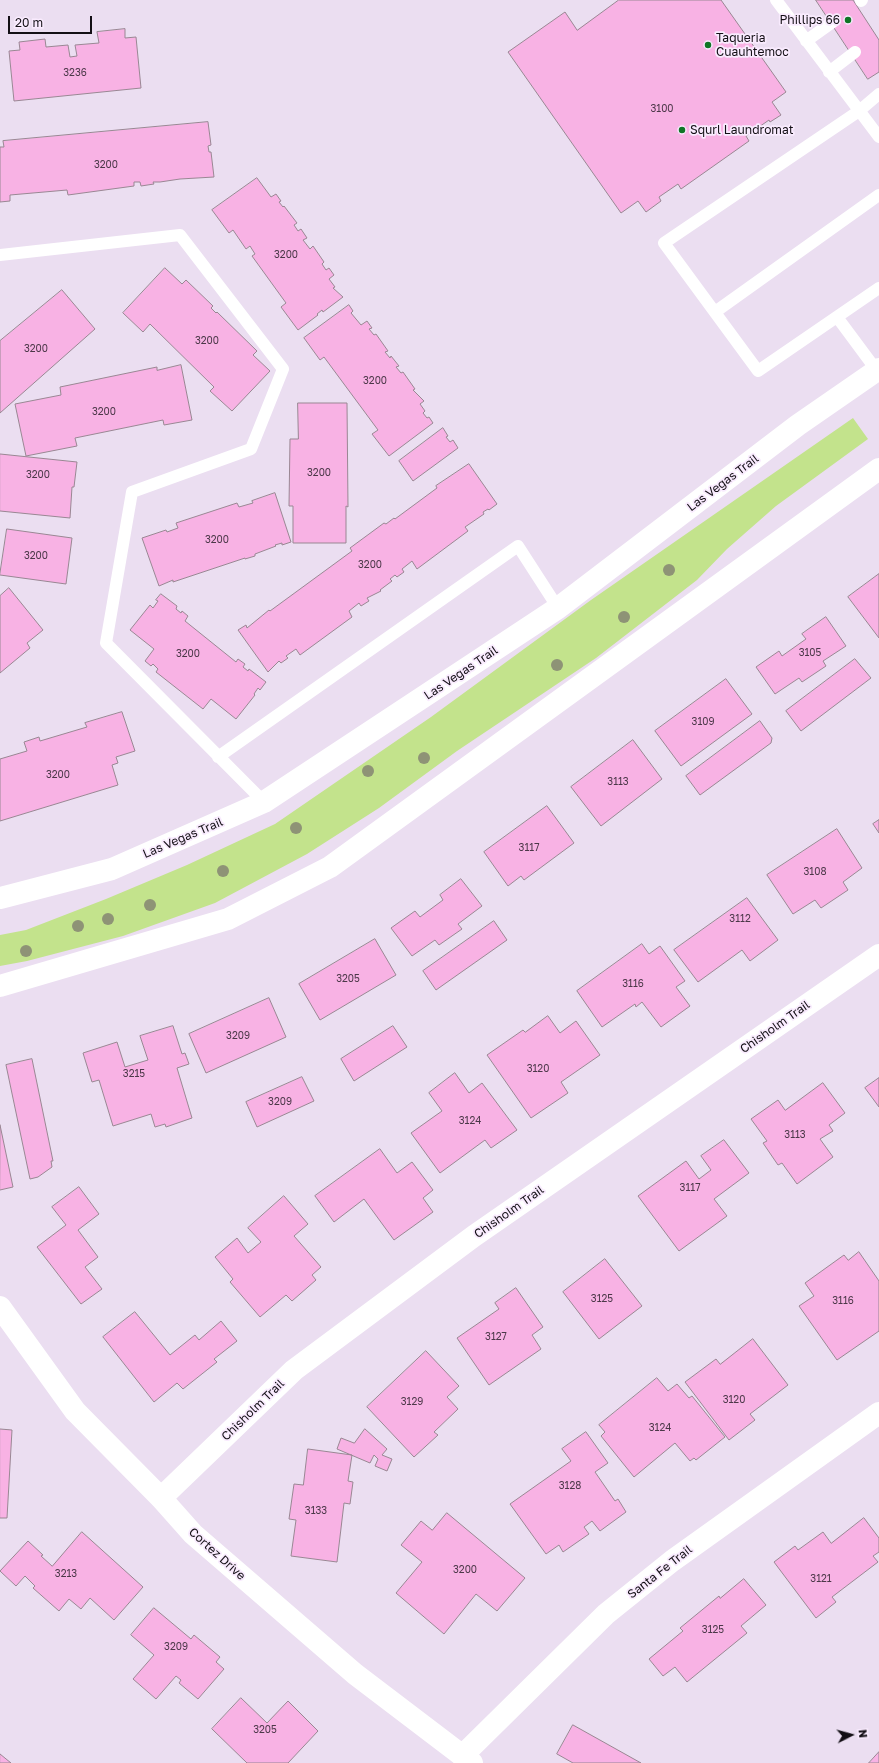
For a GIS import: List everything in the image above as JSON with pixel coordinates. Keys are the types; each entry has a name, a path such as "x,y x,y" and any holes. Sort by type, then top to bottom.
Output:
{"street":[{"name":"Las Vegas Trail","path":"0,898 112,869 264,802 558,608 798,425 878,371"},
{"path":"0,986 228,919 330,867 879,468"},
{"name":"Chisholm Trail","path":"161,1498 294,1370 474,1236 879,955"},
{"name":"Cortez Drive","path":"0,1308 75,1411 161,1498 193,1534 355,1674 467,1760"},
{"name":"Santa Fe Trail","path":"467,1760 606,1614 672,1561 879,1413"}],"lane":[{"path":"776,0 879,137"},
{"path":"806,41 834,21"},
{"path":"830,72 855,52"},
{"path":"879,94 859,111 664,242 758,371 879,288"},
{"path":"716,312 879,195"},
{"path":"0,255 180,235 283,369 251,450 132,492 106,643 264,802"},
{"path":"837,317 878,371"},
{"path":"218,756 518,546 558,608"}],"green space":[{"path":"853,418 868,439 776,506 727,549 697,580 596,658 457,751 379,808 307,854 215,903 123,936 27,961 0,966 0,935 26,930 106,899 187,865 275,824 431,717 591,600"}],"building":[{"path":"619,0 721,0 786,92 772,102 781,115 770,122 769,120 746,136 749,141 681,189 678,184 659,197 661,201 646,212 638,201 621,213 508,52 565,12 577,30"},
{"name":"Phillips 66","path":"816,0 853,0 879,40 879,72 868,79"},
{"path":"125,29 125,38 136,37 141,88 14,101 9,51 20,50 19,42 45,39 46,47 68,45 70,57 77,56 75,45 99,43 97,32"},
{"path":"208,122 211,145 208,146 209,152 211,152 214,177 153,182 154,184 141,186 140,182 134,182 134,186 68,195 67,190 10,195 10,201 0,202 0,147 4,147 3,141"},
{"path":"257,178 271,197 276,194 281,201 279,202 297,223 294,225 298,231 301,229 307,238 303,240 310,249 313,246 324,262 322,264 326,270 329,268 334,275 329,279 335,287 333,288 343,297 323,312 322,310 317,314 318,315 298,330 281,307 286,303 252,256 255,254 250,246 246,249 233,230 229,233 212,210"},
{"path":"165,268 182,284 186,280 213,306 211,308 257,351 253,355 270,371 232,411 210,391 214,387 150,324 143,332 123,313"},
{"path":"62,290 95,329 0,413 0,341"},
{"path":"349,305 353,311 351,313 361,325 367,321 372,328 369,329 374,335 376,334 388,351 385,352 390,358 391,356 399,366 396,367 401,373 403,372 415,389 413,390 424,401 420,404 425,411 423,413 427,418 429,417 433,423 389,456 372,434 378,430 324,357 320,360 304,338"},
{"path":"181,365 192,420 164,425 163,420 75,438 77,446 26,456 15,404 61,395 60,387 157,367 157,370"},
{"path":"298,403 347,403 348,507 346,506 346,543 293,543 293,506 289,506 290,439 298,439"},
{"path":"443,428 448,436 446,437 450,442 453,440 458,448 413,481 399,461"},
{"path":"0,454 77,462 74,487 72,487 70,518 0,511"},
{"path":"469,464 497,504 489,510 488,509 483,512 484,514 465,527 468,531 417,569 412,561 402,569 404,572 397,577 395,575 390,579 392,581 380,590 381,591 367,598 369,601 361,606 359,603 349,611 352,617 300,655 296,649 286,656 288,658 281,663 279,661 268,672 238,630 246,625 247,628 269,610 270,611 352,551 350,548 384,523 386,524 394,518 395,519 437,488 436,486"},
{"path":"275,493 291,542 282,545 282,543 275,545 276,546 255,554 255,556 173,582 173,580 159,586 142,538 166,530 167,532 178,528 176,523 237,503 239,507 253,503 252,501"},
{"path":"7,529 72,538 66,584 0,575"},
{"path":"879,574 879,638 848,597"},
{"path":"9,588 43,630 27,643 30,648 0,673 0,596"},
{"path":"161,594 177,606 176,609 181,613 182,611 188,616 185,621 236,662 238,659 245,664 243,667 248,671 249,669 266,682 260,690 258,688 254,694 255,695 236,719 211,699 203,709 156,672 158,669 153,664 151,666 145,661 154,649 130,630 150,605 153,608 158,601 156,600"},
{"path":"826,617 846,646 823,661 826,666 802,682 799,678 775,694 756,667 779,651 782,656 806,639 802,634"},
{"path":"855,659 871,678 801,731 786,711"},
{"path":"726,679 752,714 681,766 655,731"},
{"path":"122,712 135,751 116,757 118,763 112,765 118,785 0,821 0,759 27,751 24,742 39,737 40,741 87,727 85,723"},
{"path":"760,721 772,738 771,743 700,795 686,776"},
{"path":"633,740 662,779 601,826 571,787"},
{"path":"547,806 574,843 524,880 521,876 508,886 484,852"},
{"path":"879,820 879,833 873,824"},
{"path":"837,829 862,868 843,882 848,890 821,908 815,900 793,914 767,875"},
{"path":"461,879 482,906 458,924 462,929 439,945 435,940 412,956 391,928 415,911 420,917 443,900 440,895"},
{"path":"747,898 778,940 750,961 742,950 698,982 674,950"},
{"path":"494,921 507,940 436,990 423,971"},
{"path":"375,939 396,975 320,1020 299,984"},
{"path":"642,944 649,954 660,946 685,981 676,987 690,1006 661,1027 642,1002 636,1007 635,1004 602,1027 577,991"},
{"path":"269,998 286,1037 206,1073 189,1034"},
{"path":"548,1016 560,1033 576,1021 600,1055 561,1082 568,1093 531,1118 487,1055 523,1030 525,1032"},
{"path":"173,1026 182,1054 185,1053 189,1064 177,1068 192,1118 166,1127 165,1124 155,1127 151,1114 113,1126 99,1080 92,1082 83,1053 117,1042 125,1067 148,1060 140,1036"},
{"path":"393,1026 407,1047 354,1081 341,1059"},
{"path":"32,1059 53,1161 51,1161 52,1167 38,1177 30,1179 6,1065"},
{"path":"455,1073 469,1093 482,1083 517,1130 491,1148 485,1140 440,1173 411,1133 442,1111 429,1093"},
{"path":"302,1077 314,1101 257,1127 246,1102"},
{"path":"879,1078 879,1107 865,1088"},
{"path":"823,1083 845,1113 829,1125 833,1131 820,1139 833,1157 797,1184 782,1163 778,1165 763,1143 767,1141 751,1119 778,1100 785,1110"},
{"path":"0,1125 13,1187 0,1190"},
{"path":"724,1140 749,1173 714,1199 727,1216 679,1251 638,1196 686,1161 699,1179 711,1170 701,1156"},
{"path":"380,1149 397,1173 412,1162 433,1190 423,1198 433,1212 394,1240 364,1199 334,1222 315,1196"},
{"path":"79,1187 99,1214 78,1230 98,1257 85,1267 102,1289 81,1304 37,1247 66,1225 52,1207"},
{"path":"284,1196 308,1224 294,1236 321,1267 312,1275 316,1280 292,1301 286,1295 260,1317 230,1282 233,1279 215,1257 237,1238 248,1253 261,1242 248,1228"},
{"path":"859,1252 879,1281 879,1331 837,1360 799,1306 814,1296 805,1283 844,1255 848,1260"},
{"path":"605,1259 642,1306 599,1339 563,1292"},
{"path":"516,1288 543,1327 532,1335 541,1349 489,1385 457,1338 499,1309 495,1303"},
{"path":"135,1312 170,1355 195,1335 199,1340 221,1321 237,1341 214,1359 217,1362 183,1389 177,1383 154,1402 103,1337"},
{"path":"753,1339 788,1385 750,1414 755,1420 729,1440 685,1382 716,1359 720,1364"},
{"path":"426,1351 459,1386 447,1397 458,1409 434,1432 438,1435 414,1457 367,1407"},
{"path":"657,1378 668,1391 677,1384 689,1398 692,1396 725,1437 696,1460 694,1458 690,1461 675,1443 634,1477 601,1436 605,1432 599,1425"},
{"path":"0,1429 12,1430 7,1518 0,1518"},
{"path":"365,1429 387,1449 382,1455 392,1459 387,1471 375,1466 378,1459 374,1455 370,1463 337,1449 341,1438 354,1443"},
{"path":"586,1432 608,1463 595,1472 615,1501 618,1499 626,1512 600,1531 592,1521 584,1527 589,1534 563,1552 559,1545 546,1554 510,1504 571,1461 562,1449"},
{"path":"308,1449 352,1455 348,1481 353,1482 350,1504 344,1503 337,1562 291,1556 296,1520 289,1519 294,1484 303,1485"},
{"path":"447,1513 525,1578 497,1611 476,1594 444,1634 396,1593 422,1562 401,1545 421,1521 432,1530"},
{"path":"864,1518 879,1538 879,1552 873,1556 878,1562 832,1597 836,1602 816,1618 774,1562 795,1546 798,1550 823,1532 831,1543"},
{"path":"82,1532 143,1587 114,1620 90,1598 81,1609 69,1599 59,1611 33,1588 35,1586 25,1576 16,1586 0,1571 28,1541 52,1566"},
{"path":"744,1579 766,1605 741,1626 747,1633 687,1682 675,1667 663,1676 649,1659 683,1631 680,1628 719,1596 720,1598"},
{"path":"154,1608 191,1639 194,1635 220,1657 216,1662 224,1669 198,1699 179,1683 181,1680 176,1676 156,1699 133,1679 154,1655 131,1635"},
{"path":"241,1698 267,1723 288,1701 318,1731 288,1763 247,1763 212,1729"},
{"path":"573,1725 641,1763 573,1763 557,1754"},
{"path":"879,1752 879,1763 869,1763"},
{"path":"0,1754 11,1763 0,1763"}],"place":[{"name":"Phillips 66","path":"848,20"},
{"name":"Taqueria Cuauhtemoc","path":"708,45"},
{"name":"Squrl Laundromat","path":"682,130"}]}
